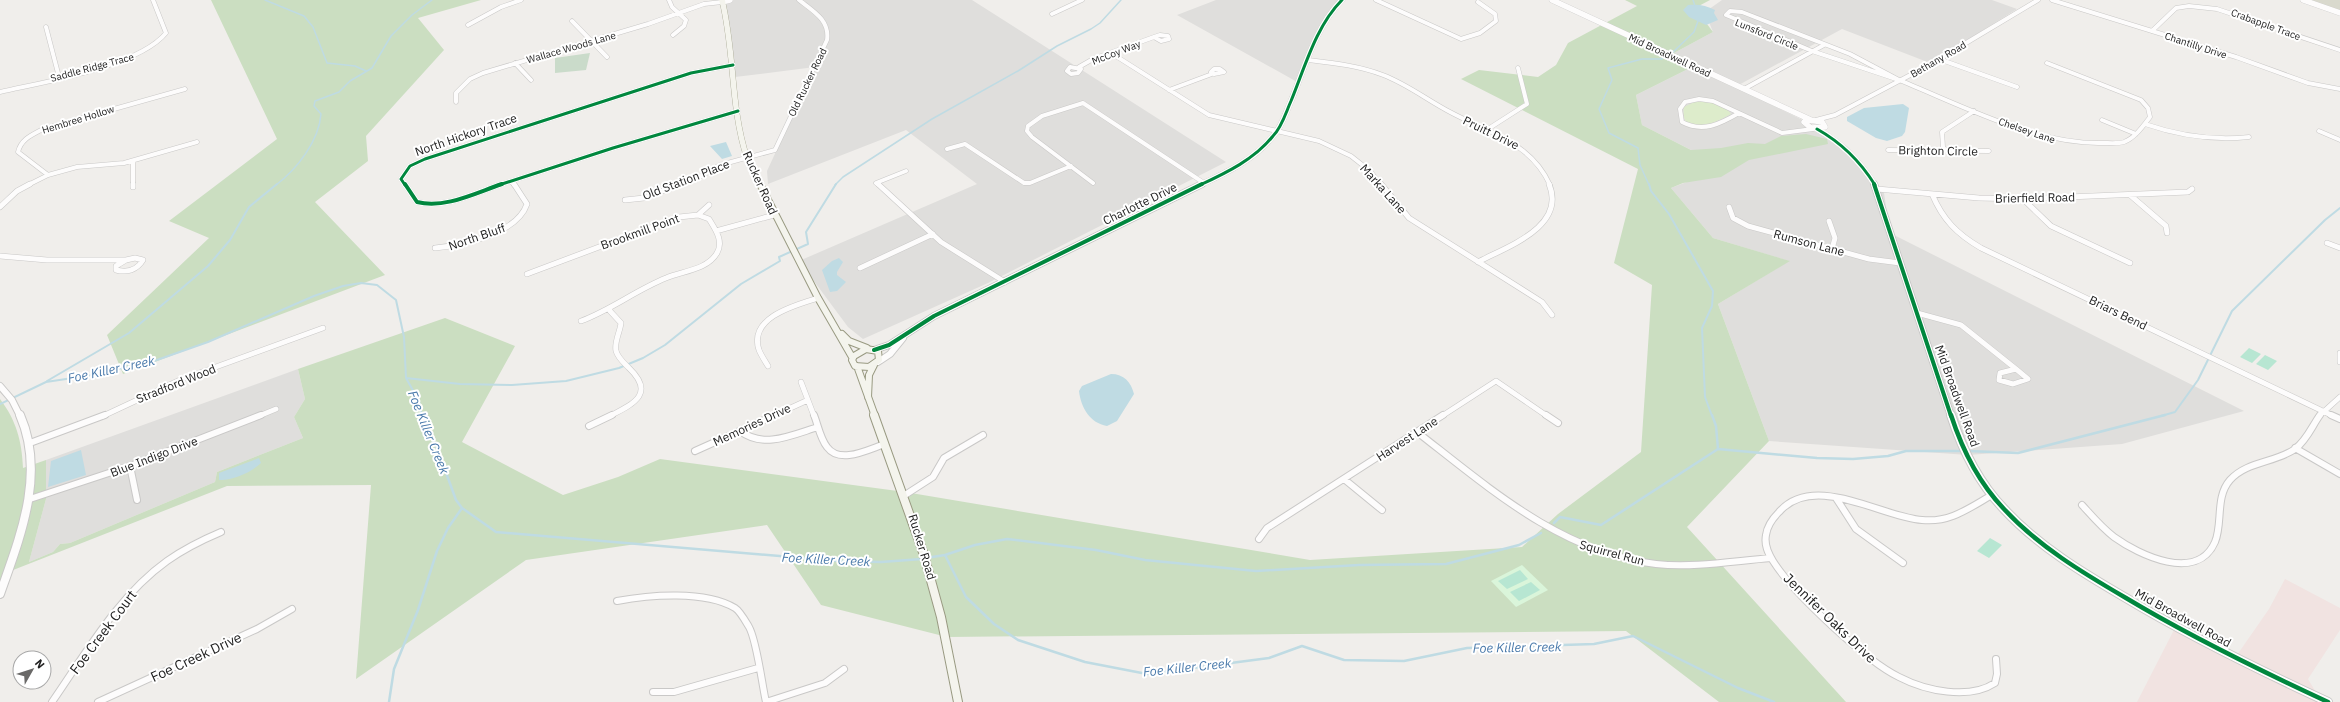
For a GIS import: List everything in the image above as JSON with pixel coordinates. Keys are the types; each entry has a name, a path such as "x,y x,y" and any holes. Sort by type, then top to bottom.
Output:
{"main road":[{"name":"Rucker Road","path":"722,1 727,16 741,136 747,159 774,215 818,298 852,357"},
{"name":"Rucker Road","path":"836,329 849,341 872,349"},
{"path":"872,349 880,354 876,363 864,368 853,363 852,357 861,350 872,349"},
{"name":"Rucker Road","path":"868,398 868,377 876,363"},
{"name":"Rucker Road","path":"857,366 864,391 905,495 923,548 958,702"}],"street":[{"name":"Saddle Ridge Trace","path":"0,92 131,58 146,52 161,41 165,36 165,30 153,0"},
{"path":"468,25 501,7 521,0"},
{"path":"669,0 684,18 686,23 682,29 673,34"},
{"path":"722,1 730,0"},
{"name":"Old Rucker Road","path":"775,150 822,53 828,35 823,22 799,0"},
{"path":"1052,14 1082,0"},
{"name":"Charlotte Drive","path":"872,349 889,345 923,321 1005,282 1242,163 1270,140 1277,131 1322,27 1333,9 1342,0"},
{"path":"1376,0 1461,39 1469,38 1488,28 1496,21 1495,14 1478,2"},
{"name":"Mid Broadwell Road","path":"1552,0 1787,110 1814,120 1824,126 1865,169 1877,189 1957,434 1971,463 1992,495 2028,531 2083,572 2199,639 2328,702"},
{"name":"Bethany Road","path":"1814,120 1835,115 1939,59 2038,0"},
{"name":"Chantilly Drive","path":"2052,0 2236,57 2308,83 2340,89"},
{"path":"2303,0 2313,1 2340,13"},
{"name":"Wallace Woods Lane","path":"456,102 456,93 470,79 515,63 648,24 678,12 722,1"},
{"name":"Crabapple Trace","path":"2152,31 2176,8 2190,5 2209,6 2235,12 2285,32 2340,50"},
{"name":"Lunsford Circle","path":"1730,11 1742,12 1866,62 1900,80 1812,52 1728,18 1726,15 1730,11"},
{"path":"572,21 607,57"},
{"path":"46,27 58,77"},
{"name":"McCoy Way","path":"1079,67 1093,59 1154,37"},
{"path":"1744,90 1824,45"},
{"name":"Marka Lane","path":"1111,53 1209,115 1319,141 1351,156 1370,171 1409,218 1542,302 1552,315"},
{"path":"1939,59 2017,87"},
{"name":"Pruitt Drive","path":"1309,60 1351,66 1384,76 1406,86 1450,113 1512,141 1531,155 1548,181 1553,199 1549,214 1539,227 1478,262"},
{"path":"515,63 530,80"},
{"path":"2047,63 2141,100 2150,112 2150,118 2145,124 2195,138 2224,141 2249,137"},
{"name":"North Hickory Trace","path":"733,65 691,73 425,158 410,166 401,179 414,200 428,205 448,203 613,148 738,112"},
{"path":"1488,129 1527,104 1518,68"},
{"path":"1169,90 1212,74"},
{"name":"Chelsey Lane","path":"1900,80 2034,134 2071,143 2116,144 2124,142 2136,134 2145,124"},
{"name":"Hembree Hollow","path":"48,175 40,167 18,152 20,144 32,134 56,124 185,89"},
{"path":"1739,113 1714,126 1700,129 1682,122 1680,109 1685,102 1703,98 1739,113 1782,133 1804,126 1814,120"},
{"path":"1093,183 1032,137 1027,131 1028,126 1042,116 1083,103 1101,113 1204,183"},
{"name":"Mid Broadwell Road","path":"1787,110 1804,126 1815,129 1836,140"},
{"path":"1947,152 1943,147 1942,132 1974,110"},
{"name":"Bethany Road","path":"1824,126 1835,115"},
{"path":"2102,120 2136,134"},
{"path":"1815,129 1824,126"},
{"path":"2319,131 2340,140"},
{"path":"0,207 17,191 48,175 77,168 133,161 197,142"},
{"path":"947,149 965,144 1024,182 1030,183 1071,166"},
{"name":"Old Station Place","path":"625,200 644,198 696,179 720,165 747,159 775,150"},
{"name":"Brighton Circle","path":"1888,150 1989,152"},
{"path":"133,161 133,187"},
{"path":"906,171 876,183 933,234 965,259 987,269 1005,282"},
{"name":"North Bluff","path":"435,248 459,245 503,229 520,219 526,211 527,204 512,182"},
{"name":"Brierfield Road","path":"1877,189 1932,194 2023,199 2188,192 2192,189"},
{"name":"Briars Bend","path":"1932,194 1945,222 1975,244 2340,419"},
{"path":"2130,195 2166,226 2167,233"},
{"path":"2023,199 2050,226 2130,263"},
{"path":"581,321 610,311 655,282 695,269 710,261 720,246 716,231 709,219 698,215 709,205"},
{"name":"Rumson Lane","path":"1729,207 1733,218 1740,223 1869,259 1900,263"},
{"name":"Brookmill Point","path":"527,274 679,217 698,215"},
{"path":"716,231 774,215"},
{"path":"1829,220 1835,238 1832,249"},
{"path":"860,268 933,234"},
{"path":"2327,243 2340,248"},
{"path":"0,256 35,261 65,262 126,260 135,258 143,260 140,265 134,269 121,272 116,270 116,266 126,260"},
{"path":"768,366 758,348 757,338 761,328 769,319 781,310 818,298"},
{"path":"589,426 634,404 642,389 638,377 620,358 616,351 621,323 610,311"},
{"path":"1917,313 1961,326 2016,369 2028,379 2009,385 1999,380 1998,376 2000,374 2016,369"},
{"name":"Stradford Wood","path":"30,443 100,416 180,380 323,328"},
{"name":"Charlotte Drive","path":"876,363 890,354 905,335"},
{"path":"2340,353 2340,362"},
{"name":"Harvest Lane","path":"1259,539 1267,528 1496,381 1558,423"},
{"path":"801,382 818,427 830,453 840,456 885,444"},
{"path":"0,594 30,499 32,460 30,443 22,419 13,402 2,388"},
{"path":"2082,505 2114,537 2132,548 2164,560 2181,564 2192,563 2205,555 2214,544 2220,525 2221,498 2228,481 2239,473 2295,448 2311,430 2322,411 2340,397"},
{"name":"Memories Drive","path":"696,451 808,400"},
{"name":"Blue Indigo Drive","path":"30,499 130,466 276,409"},
{"path":"740,431 747,437 760,441 777,439 818,427"},
{"name":"Squirrel Run","path":"1417,432 1544,527 1575,543 1599,552 1631,560 1666,564 1771,558"},
{"path":"905,495 929,480 948,455 983,435"},
{"path":"2295,448 2340,474"},
{"path":"130,466 137,500"},
{"path":"1344,479 1382,510"},
{"name":"Jennifer Oaks Drive","path":"1992,495 1941,520 1892,514 1836,498 1804,497 1786,504 1775,515 1765,536 1767,552 1793,586 1869,657 1904,681 1945,694 1969,695 1978,693 1989,688 1995,683 1998,675 1996,659"},
{"path":"1836,498 1856,529 1903,563"},
{"name":"Foe Creek Court","path":"52,702 120,606 144,580 182,550 221,532"},
{"path":"618,601 644,596 672,596 717,601 736,608 750,628 766,702 825,683 844,669"},
{"name":"Foe Creek Drive","path":"98,702 275,620 292,609"},
{"path":"653,692 674,692 758,668"}],"shaded area":[{"path":"721,0 972,0 1226,162 988,283 863,339 848,327 799,261 977,184 906,130 768,184 767,171 815,67 735,77"},
{"path":"1216,0 1346,0 1328,15 1299,83 1177,15"},
{"path":"1722,0 1992,0 2017,9 1930,63 1842,29 1735,87 1821,129 1848,147 1866,167 1884,193 1890,233 2244,411 2122,444 1968,455 1769,441 1718,304 1789,261 1713,238 1671,188 1713,172 1703,156 1642,125 1636,95 1698,64 1674,53 1713,32 1705,12"},
{"path":"2304,0 2340,0 2340,13"},
{"path":"298,369 305,399 294,417 303,438 217,472 215,482 70,543 60,544 53,552 29,562 46,499 46,460"},
{"path":"2285,579 2340,608 2340,630 2308,679 2317,694 2332,702 2137,702 2177,624 2237,655 2269,609"}],"green space":[{"path":"211,0 481,0 418,18 444,50 366,136 368,161 315,202 385,275 123,374 107,335 209,238 169,221 277,139"},
{"path":"1625,0 1710,0 1695,8 1713,32 1674,53 1698,64 1636,95 1642,125 1691,150 1721,148 1748,143 1765,144 1781,136 1806,134 1827,139 1828,144 1749,160 1721,177 1683,183 1671,188 1713,238 1790,261 1718,304 1769,441 1687,527 1846,702 1719,702 1626,631 947,637 821,605 767,525 526,560 356,679 371,485 227,486 3,574 0,586 0,399 14,423 20,440 23,468 46,460 46,499 29,562 53,552 60,544 70,543 215,482 217,472 303,438 294,417 305,399 298,369 445,318 515,346 462,442 563,495 618,477 660,459 905,492 1310,560 1522,547 1558,514 1641,452 1652,285 1614,263 1638,169 1461,79 1479,70 1538,77 1556,65 1568,43 1637,6"},
{"path":"590,53 586,70 555,73 555,58"},
{"path":"1698,100 1712,102 1725,108 1731,114 1709,124 1693,126 1687,123 1684,117 1684,107"},
{"path":"2249,348 2261,354 2252,363 2240,357"},
{"path":"2265,355 2277,361 2268,370 2256,364"},
{"path":"1990,538 2002,545 1989,558 1977,551"},
{"path":"1522,565 1548,590 1516,607 1491,581"},
{"path":"1520,570 1528,579 1507,589 1498,581"},
{"path":"1531,582 1540,590 1519,601 1510,592"}],"water":[{"path":"1688,5 1702,5 1712,8 1715,10 1714,13 1718,20 1706,25 1689,17 1683,10"},
{"path":"1903,104 1909,108 1905,132 1902,136 1887,141 1876,138 1847,121 1847,117 1864,108"},
{"path":"726,142 732,156 722,159 710,146"},
{"path":"839,258 843,262 837,272 837,275 846,282 837,291 830,292 822,270 832,261"},
{"path":"1111,374 1120,375 1129,382 1134,394 1117,421 1107,426 1096,422 1087,414 1079,391 1082,386"},
{"path":"81,450 86,475 48,487 51,461"},
{"path":"259,458 261,463 247,473 230,479 219,480 219,473"}],"waterway":[{"path":"265,0 304,16 313,27 327,63 355,66 366,71"},
{"path":"276,185 299,163 306,154 316,134 321,114 314,106 315,101 339,92 350,81 372,68 391,36 412,15 432,0"},
{"path":"836,184 843,177 932,119 1018,71 1057,46 1091,29 1100,23 1121,0"},
{"path":"1693,0 1695,6"},
{"path":"1672,53 1694,32 1698,21"},
{"path":"1649,185 1640,165 1638,148 1609,133 1599,109 1612,80 1608,68 1642,59 1661,59 1668,55"},
{"path":"47,381 129,333 208,266 230,240 249,207 277,184"},
{"path":"406,378 460,384 512,385 566,381 619,368 643,358 665,345 741,284 780,261 779,257 808,244 806,232 836,184"},
{"path":"1649,184 1651,191 1669,214 1713,291 1712,306 1702,328 1705,397 1712,416"},
{"path":"2161,416 2175,412 2198,380 2232,311 2325,220 2340,208"},
{"name":"Foe Killer Creek","path":"0,404 46,382 86,376 154,361 208,342 314,296 343,286 361,283 377,285 396,300 404,337 406,378"},
{"name":"Foe Killer Creek","path":"406,378 419,401 422,416"},
{"name":"Foe Killer Creek","path":"422,415 424,425 437,448 456,500 462,508"},
{"path":"1712,415 1716,426 1718,449"},
{"path":"1968,451 2018,453 2165,415"},
{"path":"1554,523 1560,517 1601,525 1718,449"},
{"path":"1718,449 1817,458 1853,459 1888,456 1906,451 1961,451"},
{"path":"389,702 394,669 418,610 437,551 448,528 462,508"},
{"name":"Foe Killer Creek","path":"462,508 496,532 839,561 881,562 922,559"},
{"path":"945,555 975,545 1007,539 1096,550 1145,560 1256,571 1359,565 1446,564 1519,545 1541,533"},
{"name":"Foe Killer Creek","path":"926,558 945,555"},
{"name":"Foe Killer Creek","path":"945,555 966,597 994,624 1018,640 1085,662 1147,674 1269,658 1302,646 1344,660 1404,661 1467,648 1594,644 1633,636 1738,688 1774,702"}],"cycle path":[{"path":"874,350 889,345 934,316 1227,172 1256,153 1274,136 1284,118 1322,27 1333,9 1342,0"},
{"path":"733,65 691,73 425,159 410,166 401,179 417,202 429,205 442,204 613,148 738,111"},
{"path":"1817,129 1836,141 1852,154 1877,189 1957,434 1977,473 2003,508 2016,522 2046,546 2110,589 2217,648 2328,702"}]}
